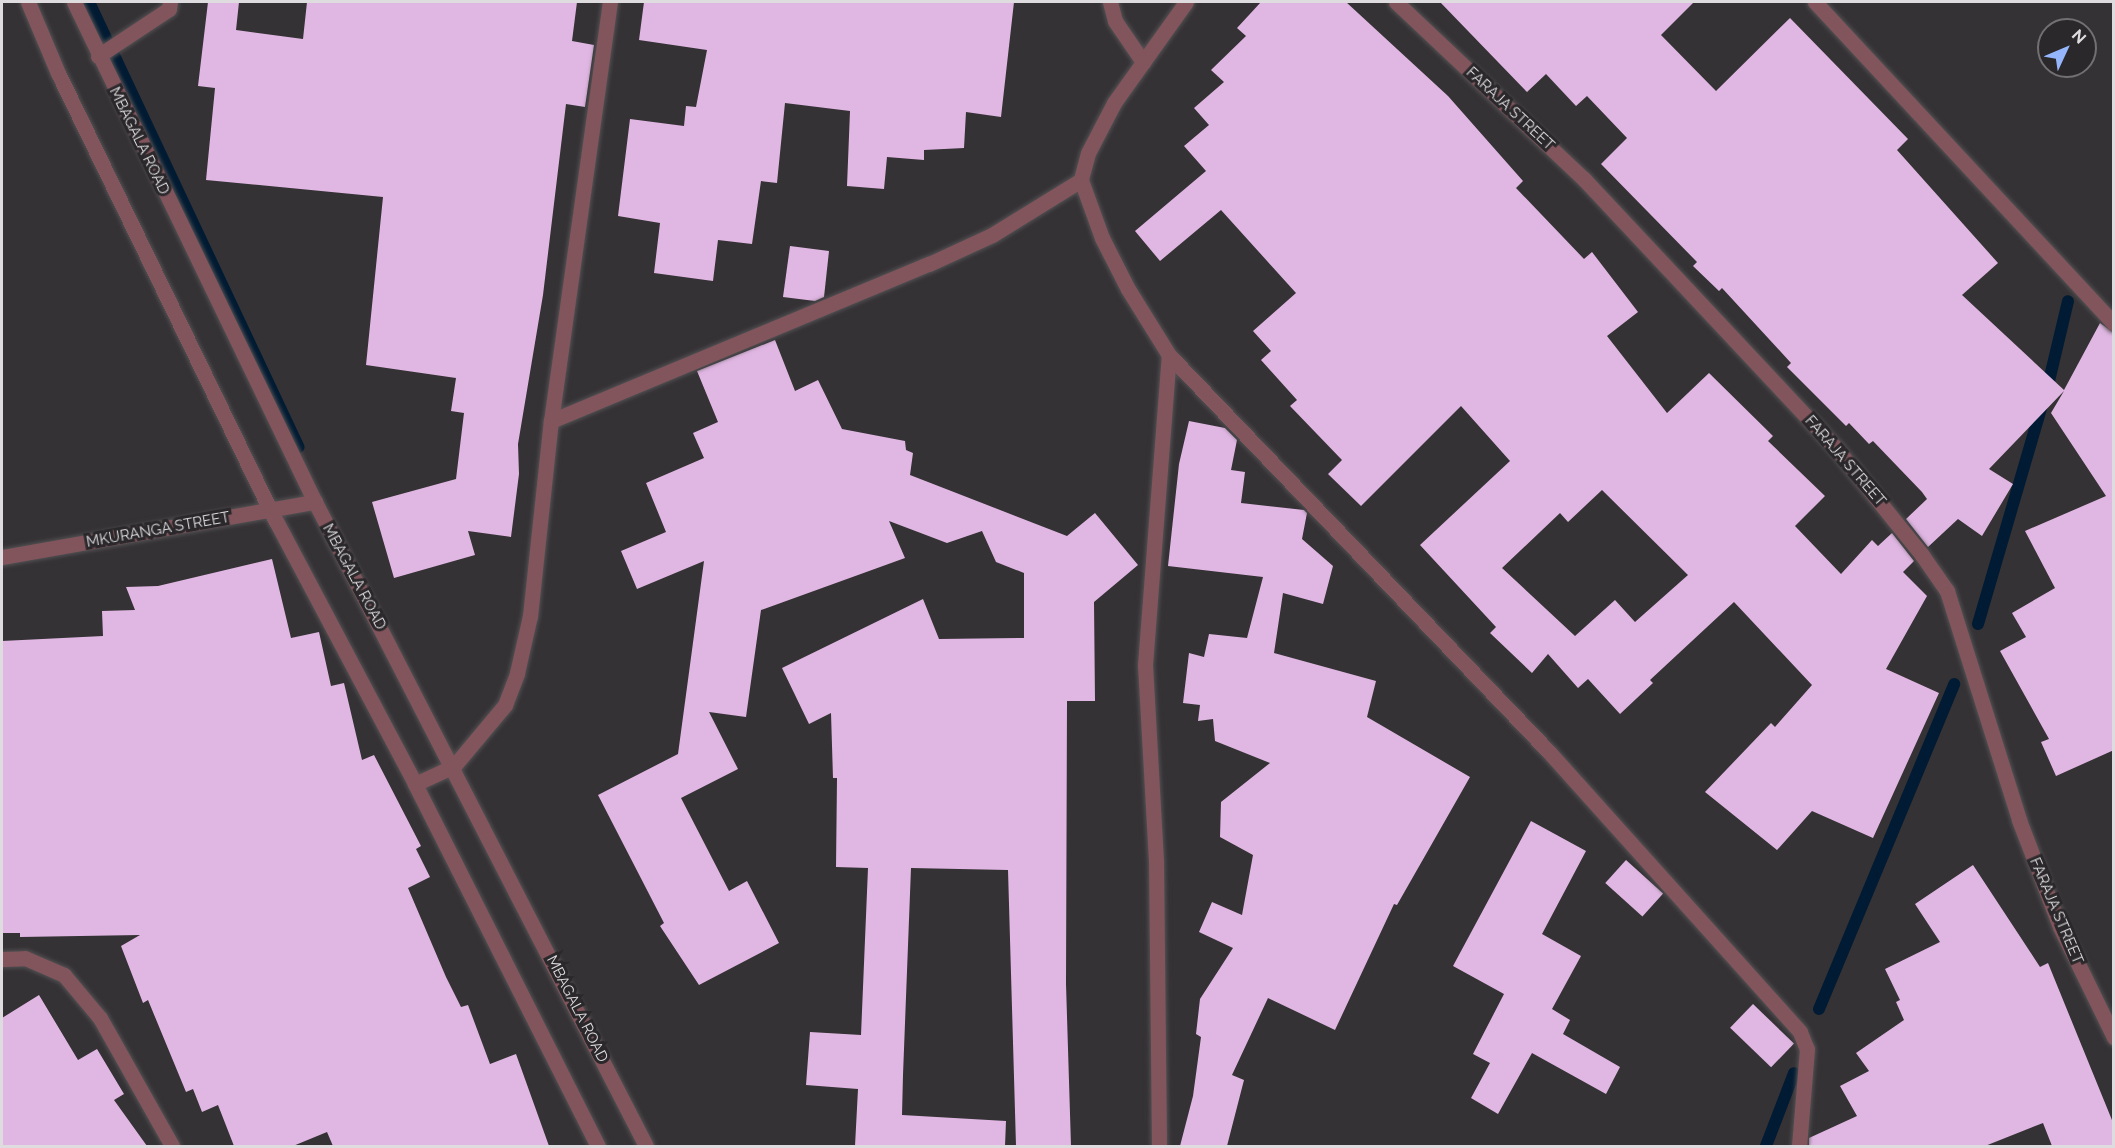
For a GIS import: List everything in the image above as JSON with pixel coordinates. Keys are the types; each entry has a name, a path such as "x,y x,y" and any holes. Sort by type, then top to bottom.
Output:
{"street":[{"path":"28,2 58,74 271,510 415,784 598,1146"},
{"name":"MBAGALA ROAD","path":"74,2 98,56 315,502 454,766 646,1146"},
{"path":"98,56 169,9 170,2"},
{"path":"415,784 454,766 505,705 517,673 530,616 551,421 610,2"},
{"path":"1110,2 1115,21 1143,62"},
{"path":"1186,2 1114,103 1088,153 1081,180 1107,248 1169,355 1549,752 1800,1032 1807,1049 1799,1146"},
{"name":"FARAJA STREET","path":"1395,2 1584,179 1835,447 1947,591 2019,820 2060,927 2114,1037"},
{"path":"1815,2 2114,324"},
{"path":"551,421 929,264 992,235 1081,180"},
{"path":"1159,1146 1156,861 1145,665 1169,355"},
{"name":"MKURANGA STREET","path":"2,557 315,502"},
{"path":"2,959 25,958 64,975 100,1018 172,1146"}],"building":[{"path":"208,2 239,2 236,30 303,39 307,2 577,2 572,41 594,45 585,107 566,104 543,295 518,444 519,474 511,537 468,531 475,555 394,578 372,502 456,479 464,413 451,411 456,378 366,365 383,197 206,180 215,88 198,86"},
{"path":"644,2 1014,2 1001,117 966,112 964,148 924,150 924,160 887,157 884,189 847,186 850,111 785,103 777,183 761,181 752,244 718,240 713,281 654,273 660,223 618,216 630,119 684,126 686,106 696,107 707,50 639,40"},
{"path":"1261,2 1346,2 1448,96 1523,181 1516,188 1584,259 1592,252 1638,312 1607,336 1667,413 1709,373 1773,436 1768,441 1825,496 1795,526 1841,574 1872,540 1878,546 1892,533 1914,561 1903,572 1927,596 1886,669 1939,693 1873,838 1812,811 1777,850 1705,792 1771,723 1775,727 1812,685 1734,602 1650,680 1653,683 1620,714 1588,679 1578,688 1548,654 1532,673 1490,633 1496,627 1420,545 1510,461 1461,406 1361,506 1328,474 1342,460 1290,406 1297,400 1261,360 1271,351 1253,331 1296,293 1221,210 1160,261 1135,231 1206,171 1184,146 1209,125 1194,108 1224,82 1211,70 1246,36 1237,28","holes":["1602,490 1688,575 1635,622 1615,600 1575,636 1502,568 1560,513 1568,522"]},
{"path":"1440,2 1694,2 1661,35 1716,91 1790,18 1908,139 1897,150 1998,263 1962,295 2064,390 2100,323 2114,333 2114,750 2056,776 2041,742 2049,739 2000,651 2026,637 2012,613 2055,588 2025,531 2106,496 2051,413 2064,391 1989,469 2013,484 1982,536 1958,519 1928,547 1906,519 1927,499 1922,492 1873,441 1869,444 1849,423 1846,426 1787,367 1791,363 1722,288 1719,291 1693,266 1697,262 1601,164 1627,138 1587,96 1576,106 1546,74 1527,92"},
{"path":"790,246 829,251 824,297 815,301 783,297"},
{"path":"775,340 795,391 818,380 842,429 905,441 906,450 913,453 910,475 1067,536 1095,513 1138,565 1094,602 1095,701 1067,701 1066,984 1071,1146 1016,1146 1008,870 911,868 902,1115 1006,1121 1005,1146 855,1146 858,1089 806,1085 810,1032 861,1035 868,868 836,867 837,778 833,778 831,713 809,724 782,668 923,599 939,639 1024,638 1024,573 996,562 982,531 947,543 889,521 905,558 761,610 746,717 709,712 738,769 681,798 729,891 747,881 779,943 699,985 660,926 664,923 598,795 678,754 704,561 637,589 621,551 666,532 646,483 704,458 693,433 718,422 697,371"},
{"path":"1189,421 1225,428 1237,440 1231,470 1245,472 1241,503 1304,510 1307,513 1302,539 1333,566 1323,604 1283,593 1274,653 1376,681 1367,717 1470,777 1397,905 1394,904 1335,1030 1268,998 1232,1075 1244,1080 1227,1146 1180,1146 1193,1096 1201,1037 1196,1034 1200,999 1233,948 1199,932 1212,902 1242,915 1253,855 1220,837 1221,802 1270,763 1215,741 1213,719 1198,721 1200,705 1183,703 1189,653 1204,657 1209,634 1247,638 1263,577 1168,566 1179,464"},
{"path":"272,559 291,638 319,632 331,686 344,683 362,760 374,755 421,846 416,849 430,877 408,888 446,977 461,1007 468,1005 490,1064 516,1054 549,1146 333,1146 327,1132 293,1146 234,1146 218,1105 202,1112 193,1089 186,1092 148,1000 143,1003 121,946 140,935 20,937 20,933 2,933 2,641 103,636 102,611 135,610 126,587 158,586"},
{"path":"1531,821 1586,851 1542,934 1581,956 1552,1009 1570,1020 1563,1034 1620,1067 1606,1094 1532,1053 1498,1114 1471,1098 1490,1063 1473,1054 1504,994 1453,966"},
{"path":"1626,860 1663,893 1642,916 1605,883"},
{"path":"1973,865 2040,967 2048,963 2114,1125 2114,1146 2052,1146 2043,1123 1985,1146 1809,1146 1809,1138 1857,1116 1840,1086 1869,1071 1856,1053 1904,1020 1896,1002 1900,1000 1885,969 1940,942 1915,904"},
{"path":"39,995 78,1060 97,1049 124,1094 114,1100 147,1146 2,1146 2,1018"},
{"path":"1753,1004 1794,1044 1771,1067 1730,1028"}],"waterway":[{"path":"89,2 298,447"},
{"path":"1978,624 2049,381 2068,301"},
{"path":"1819,1009 1954,684"},
{"path":"1766,1146 1794,1073"}]}
